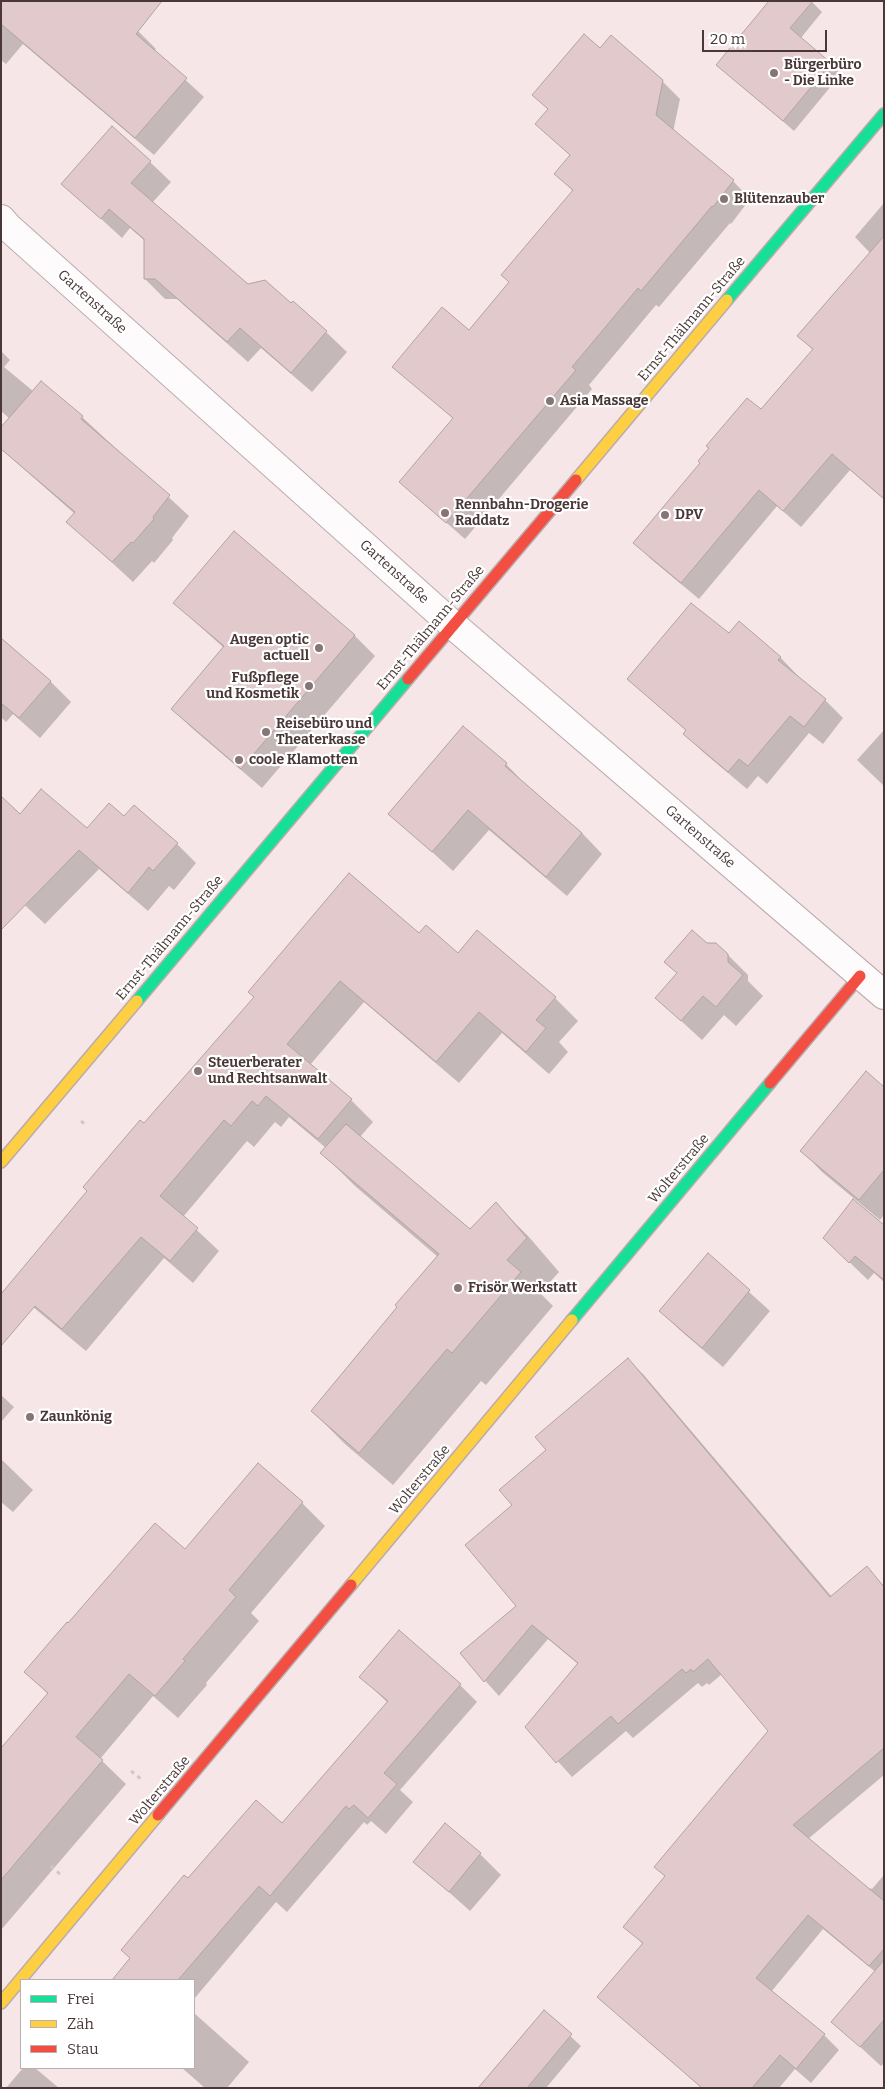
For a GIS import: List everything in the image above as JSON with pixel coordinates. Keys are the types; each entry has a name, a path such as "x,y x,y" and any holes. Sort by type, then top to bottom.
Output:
{"street":[{"name":"Ernst-Thälmann-Straße","path":"1,1162 884,114"},
{"name":"Gartenstraße","path":"1,219 23,241 454,625 884,995"},
{"name":"Wolterstraße","path":"21,1979 860,976"},
{"name":"Wolterstraße","path":"1,2003 20,1980"}],"building":[{"path":"1,1 162,1 136,34 187,78 135,138 1,24"},
{"name":"Bürgerbüro - Die Linke","path":"769,1 813,1 790,28 831,63 783,121 716,65"},
{"path":"584,34 600,48 611,35 663,80 656,115 734,180 641,291 638,288 572,367 576,370 446,523 399,482 453,418 392,367 442,307 469,330 509,282 501,275 573,190 554,174 570,155 535,124 548,109 532,95"},
{"path":"112,126 151,161 131,183 248,284 265,280 291,303 293,301 327,331 291,373 240,328 227,342 155,279 144,279 144,239 109,209 101,219 61,184"},
{"path":"884,236 884,499 832,454 783,511 759,490 681,583 633,543 700,463 698,461 709,448 706,446 747,398 761,409 813,349 797,336"},
{"path":"41,381 83,416 81,419 170,495 153,517 154,519 133,543 131,542 112,562 66,522 75,512 1,449 1,427"},
{"path":"234,531 355,635 241,769 171,709 224,646 173,603"},
{"path":"691,603 729,633 739,621 781,657 778,660 826,699 804,727 790,716 748,766 739,759 728,772 683,734 686,730 627,679"},
{"path":"1,638 51,681 19,718 1,703"},
{"path":"463,726 507,763 505,766 582,833 546,877 468,810 432,852 388,814"},
{"path":"41,789 87,828 109,803 124,816 134,805 178,843 153,871 149,867 128,893 79,850 1,930 1,796 20,814"},
{"path":"349,873 419,933 426,925 458,953 477,930 556,997 536,1020 546,1028 526,1052 479,1012 436,1062 340,981 287,1044 352,1099 318,1139 266,1096 258,1106 252,1101 231,1126 224,1120 160,1196 198,1228 170,1261 141,1237 62,1329 35,1306 1,1346 1,1294 87,1191 83,1187 140,1120 144,1123 254,997 248,992"},
{"path":"692,930 707,943 716,943 728,954 728,962 743,975 716,1007 703,996 681,1021 655,998 677,973 664,962"},
{"path":"866,1071 884,1087 884,1170 859,1200 800,1151"},
{"path":"346,1124 470,1229 496,1202 527,1238 507,1260 521,1272 452,1353 447,1349 359,1453 311,1411 397,1307 395,1305 439,1254 320,1153"},
{"path":"853,1199 884,1225 884,1280 855,1256 849,1263 823,1238"},
{"path":"708,1253 750,1290 702,1348 659,1311"},
{"path":"628,1358 830,1597 867,1566 884,1587 884,1748 793,1825 884,1901 884,1949 869,1966 808,1915 756,1978 825,2034 796,2069 780,2055 752,2088 702,2088 597,1997 643,1943 623,1927 665,1876 654,1867 768,1731 708,1659 693,1672 691,1669 686,1673 682,1669 618,1724 611,1716 556,1763 525,1727 578,1663 532,1625 484,1682 460,1653 516,1606 465,1545 512,1505 499,1490 546,1450 535,1437"},
{"path":"258,1463 303,1502 229,1590 236,1597 183,1659 185,1661 155,1696 129,1674 76,1737 103,1760 1,1880 1,1748 48,1693 24,1672 155,1523 185,1549"},
{"path":"399,1630 461,1684 384,1773 397,1784 368,1818 354,1805 349,1809 346,1806 270,1896 259,1886 179,1979 113,1979 130,1958 121,1950 184,1875 188,1878 256,1800 282,1823 388,1701 359,1677"},
{"path":"445,1823 481,1853 449,1892 413,1862"},
{"path":"884,1960 884,2020 860,2047 831,2022"},
{"path":"544,2010 572,2034 527,2088 478,2088"}],"traffic: fast":[{"path":"727,300 884,114"},
{"path":"137,1001 408,679"},
{"path":"572,1320 770,1083"}],"traffic: slow":[{"path":"576,480 727,300"},
{"path":"1,1162 137,1001"},
{"path":"351,1585 572,1320"},
{"path":"21,1979 158,1815"},
{"path":"1,2003 20,1980"}],"traffic: jam":[{"path":"408,679 576,480"},
{"path":"770,1083 860,976"},
{"path":"158,1815 351,1585"}],"place":[{"name":"Bürgerbüro - Die Linke","path":"774,73"},
{"name":"Blütenzauber","path":"724,199"},
{"name":"Asia Massage","path":"550,401"},
{"name":"Rennbahn-Drogerie Raddatz","path":"445,513"},
{"name":"DPV","path":"665,515"},
{"name":"Augen optic actuell","path":"319,648"},
{"name":"Fußpflege und Kosmetik","path":"309,686"},
{"name":"Reisebüro und Theaterkasse","path":"266,732"},
{"name":"coole Klamotten","path":"239,760"},
{"name":"Steuerberater und Rechtsanwalt","path":"198,1071"},
{"name":"Frisör Werkstatt","path":"458,1288"},
{"name":"Zaunkönig","path":"30,1417"}]}
